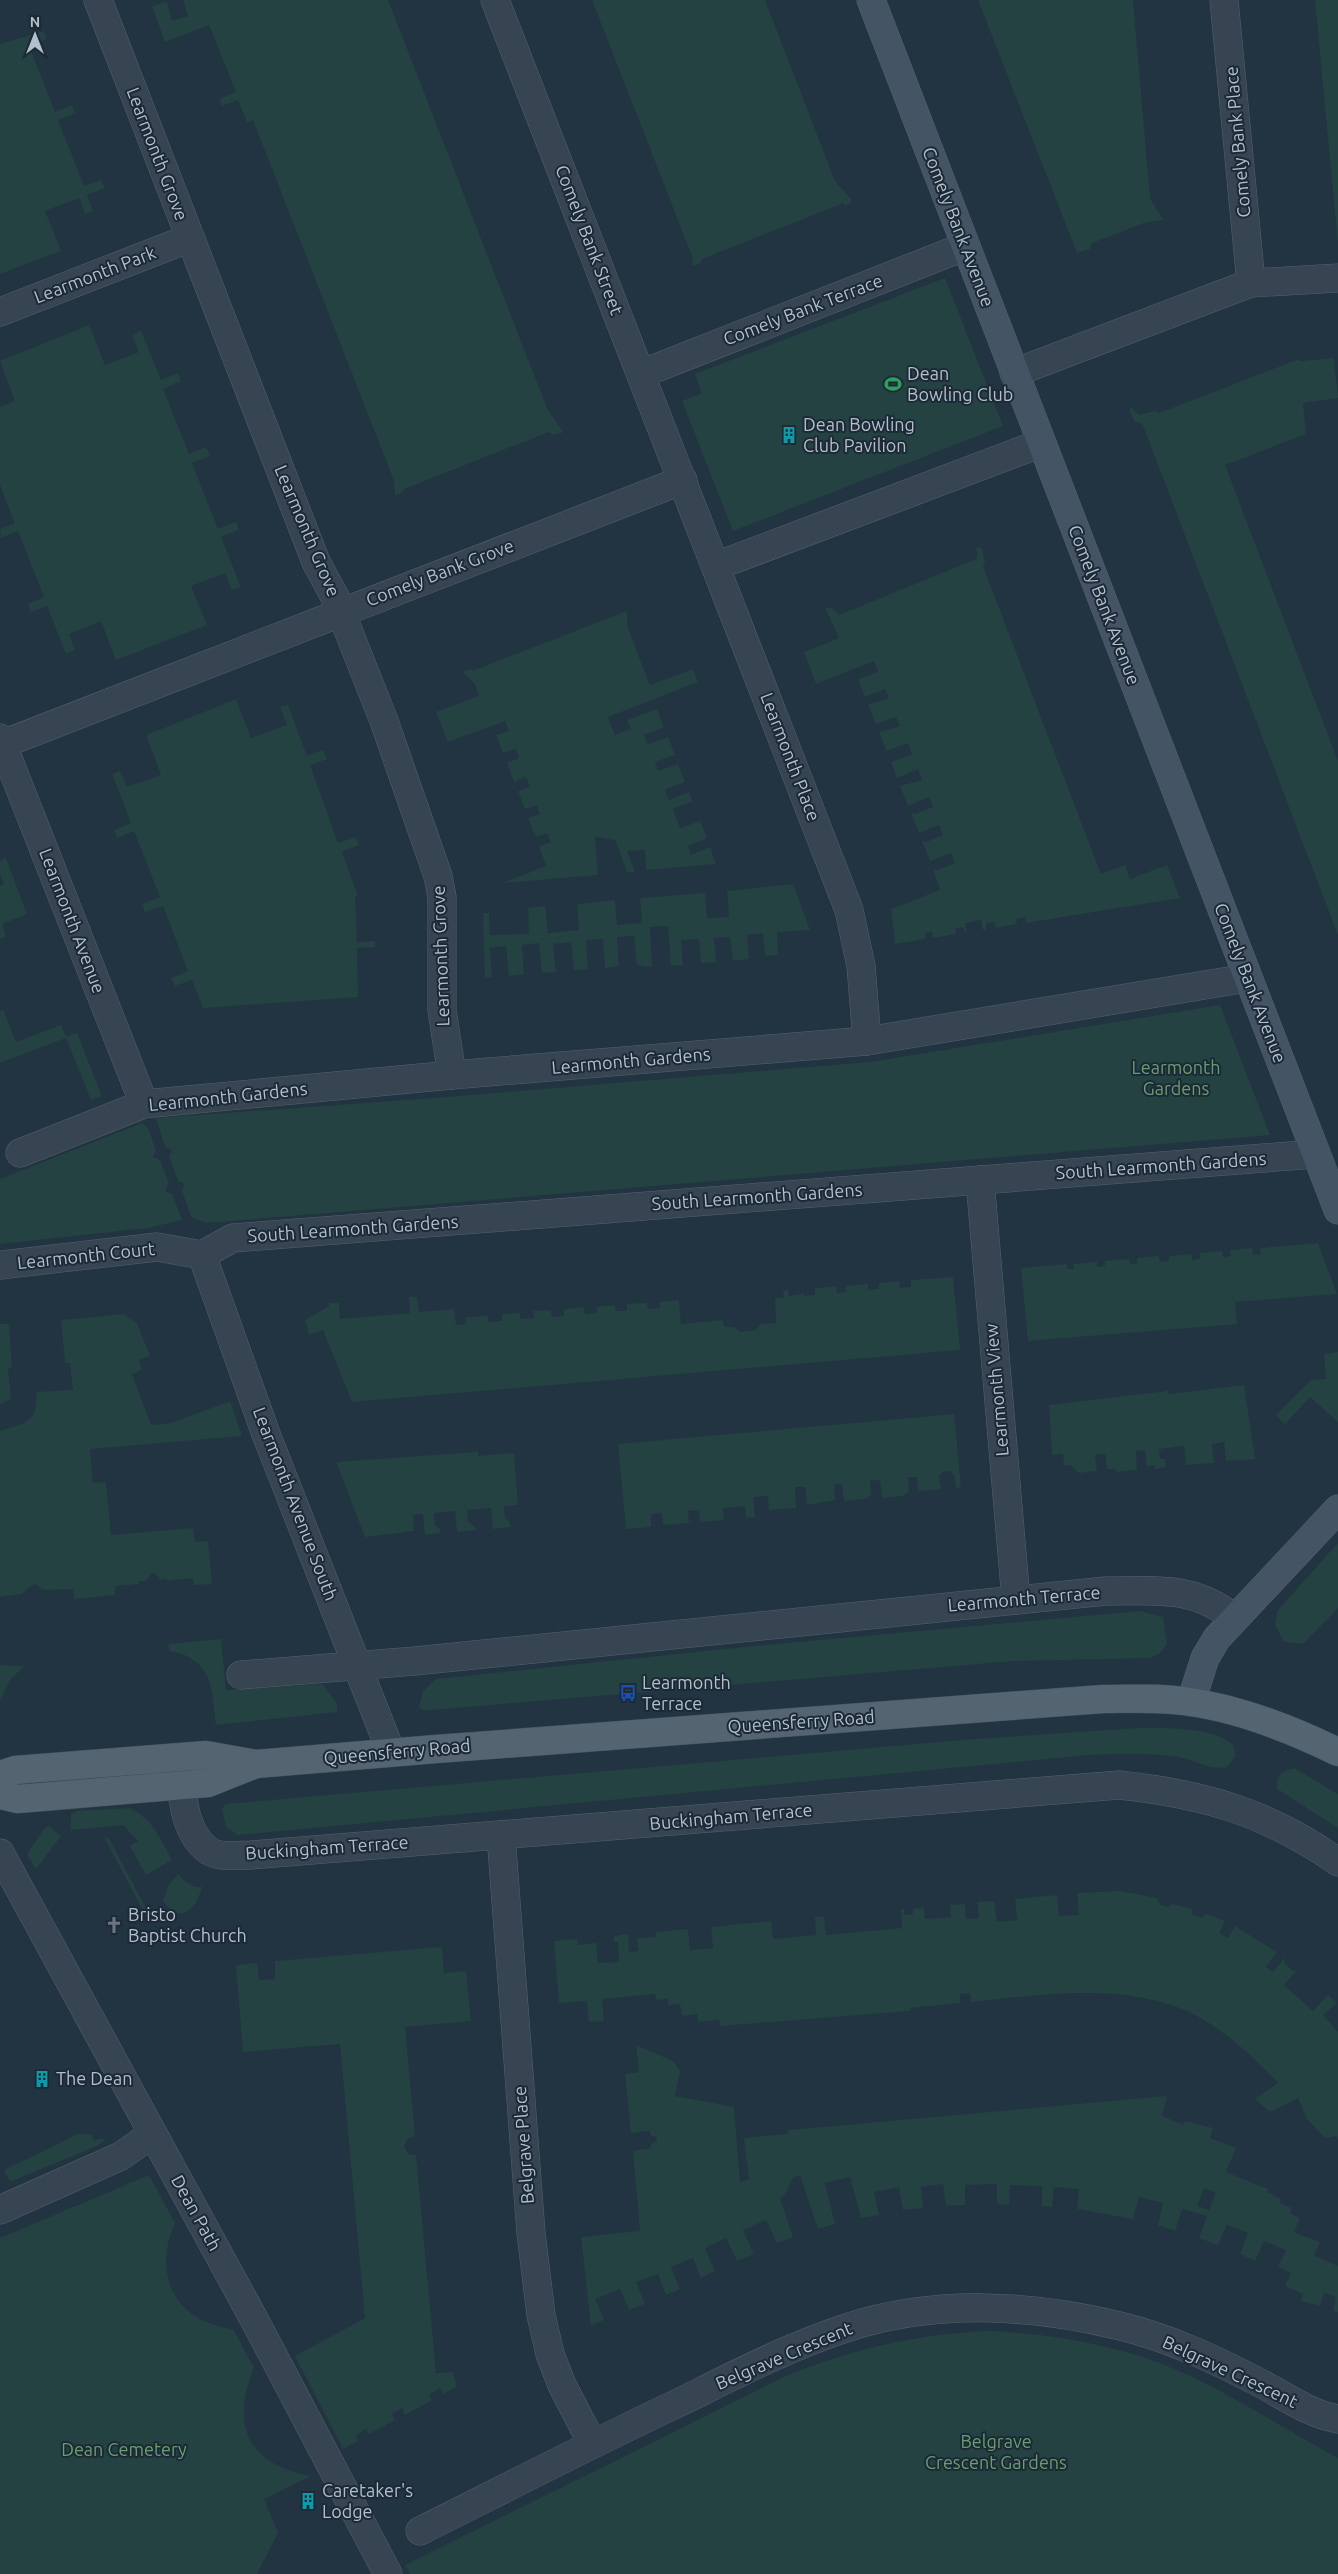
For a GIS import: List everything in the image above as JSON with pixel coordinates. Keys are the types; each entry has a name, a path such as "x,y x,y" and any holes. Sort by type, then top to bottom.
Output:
{"main road":[{"name":"Queensferry Road","path":"0,1775 15,1770 206,1754 256,1764 390,1752 1103,1700 1162,1699 1192,1702 1255,1719 1338,1752"},
{"name":"Queensferry Road","path":"0,1795 18,1799 208,1783 256,1764"}],"street":[{"name":"Learmonth Grove","path":"98,0 316,562 341,612 384,721 427,839 442,897 442,1010 452,1075"},
{"name":"Comely Bank Street","path":"495,0 683,480"},
{"name":"Comely Bank Avenue","path":"871,0 1316,1154 1336,1199"},
{"name":"Comely Bank Place","path":"1224,0 1251,283"},
{"name":"Learmonth Park","path":"0,312 190,238"},
{"name":"Comely Bank Terrace","path":"641,374 966,246"},
{"path":"1014,373 1251,283 1338,278"},
{"path":"716,566 1042,443"},
{"name":"Comely Bank Grove","path":"1,741 683,480"},
{"name":"Learmonth Place","path":"683,480 849,910 861,966 867,1041"},
{"name":"Learmonth Avenue","path":"1,741 144,1104"},
{"name":"Learmonth Gardens","path":"20,1153 144,1104 452,1075 867,1041 1248,978"},
{"name":"South Learmonth Gardens","path":"202,1255 233,1238 1316,1154"},
{"name":"Learmonth View","path":"980,1180 1016,1600"},
{"name":"Learmonth Court","path":"0,1265 157,1248 202,1255"},
{"name":"Learmonth Avenue South","path":"202,1255 266,1434 358,1665 390,1752"},
{"path":"1192,1702 1208,1651 1217,1638 1338,1509"},
{"name":"Learmonth Terrace","path":"241,1675 1106,1591 1173,1591 1198,1596 1222,1608 1234,1618"},
{"name":"Buckingham Terrace","path":"178,1757 188,1820 196,1837 210,1851 224,1855 251,1855 1119,1785 1190,1794 1239,1809 1290,1832 1338,1862"},
{"name":"Belgrave Place","path":"500,1835 531,2233 538,2297 545,2334 556,2370 592,2443"},
{"name":"Dean Path","path":"0,1853 292,2391 388,2574"},
{"path":"0,2210 121,2156 152,2134"},
{"name":"Belgrave Crescent","path":"420,2531 592,2443 821,2337 869,2322 955,2308 1016,2309 1083,2318 1122,2326 1192,2350 1304,2407 1338,2419"}],"green space":[{"path":"183,0 388,0 547,408 563,432 554,435 549,432 404,489 403,492 395,496 394,481 253,120 247,122 238,100 222,106 219,99 236,92 209,25 165,42 152,6 167,2 172,21 188,16"},
{"path":"592,0 765,0 835,181 851,199 851,203 845,206 844,203 702,259 700,263 693,266 692,256"},
{"path":"978,0 1133,0 1150,198 1163,220 1144,223 1092,243 1090,249 1077,253"},
{"path":"1315,0 1338,0 1338,244 1317,21"},
{"path":"44,31 47,39 29,46 55,112 72,105 75,113 58,120 84,186 101,180 105,188 87,195 93,211 85,214 79,198 45,211 61,251 0,274 0,44"},
{"path":"945,278 1003,426 733,531 682,401 702,393 695,374"},
{"path":"89,325 105,365 139,352 132,335 141,331 161,380 178,373 181,381 163,389 189,454 206,447 210,456 192,463 218,529 236,522 239,530 221,537 241,587 232,590 225,573 191,586 207,625 116,660 101,621 69,634 75,650 66,654 47,606 31,612 28,604 44,597 18,531 1,538 0,529 15,523 0,485 0,407 15,401 0,361"},
{"path":"1334,358 1338,398 1303,403 1306,434 1225,465 1338,761 1338,935 1142,423 1135,422 1129,410 1131,407 1139,415 1155,411 1159,413 1299,359 1300,361"},
{"path":"976,548 982,548 985,563 983,566 1101,874 1125,865 1130,879 1167,865 1180,898 1026,923 1025,917 1016,919 1017,924 996,928 994,922 986,923 986,929 983,930 981,920 965,923 967,932 965,933 963,927 955,928 956,934 933,938 932,932 925,933 925,939 895,944 891,909 940,890 933,869 938,870 955,863 951,853 930,861 922,841 926,842 943,835 939,825 919,833 911,813 915,814 933,807 929,797 908,806 900,786 922,780 918,769 897,778 891,762 912,754 908,743 886,751 879,732 900,726 896,717 876,724 868,705 889,698 885,689 865,697 858,679 878,672 874,661 816,684 804,652 839,638 825,608 832,608 839,615 976,559 978,554"},
{"path":"627,611 627,626 650,685 693,669 698,682 608,717 615,735 631,729 627,720 657,709 664,727 644,735 648,744 668,737 675,755 655,762 658,771 678,764 685,782 665,790 669,800 689,792 693,801 673,809 680,828 700,821 707,838 688,846 691,855 710,847 716,864 646,870 645,850 627,851 635,872 627,872 615,840 595,837 598,875 502,883 546,866 539,846 551,842 547,833 536,837 528,818 540,814 537,805 525,809 518,791 530,787 526,777 514,782 507,763 519,758 516,749 503,753 496,735 509,731 505,721 448,742 436,712 479,696 475,684 462,672 471,669 472,671"},
{"path":"236,699 251,738 287,725 280,707 288,705 307,756 323,750 327,759 310,765 338,843 356,837 359,845 342,852 358,896 355,897 357,942 375,941 375,947 357,948 358,997 203,1008 192,980 175,986 171,978 188,971 163,906 145,912 142,904 160,897 134,831 117,838 114,830 131,823 112,774 120,771 127,787 161,775 146,735"},
{"path":"6,858 27,914 2,924 6,936 0,939 0,886 4,884 0,874 0,861"},
{"path":"793,884 810,930 777,932 778,955 765,956 763,933 747,935 749,959 733,961 730,937 714,938 716,962 701,963 699,939 681,940 683,965 671,966 668,926 650,927 652,967 637,965 634,936 617,937 619,966 605,968 603,939 586,940 588,969 574,970 571,942 553,944 556,972 542,973 539,943 522,945 524,974 509,976 506,946 490,948 492,977 485,978 483,913 489,913 490,935 529,934 528,908 545,906 548,933 579,930 577,904 615,900 617,925 642,923 640,898 705,893 707,918 729,917 727,891"},
{"name":"Learmonth Gardens","path":"1220,1005 1270,1135 207,1223 191,1217 182,1191 185,1184 178,1181 169,1157 172,1150 165,1147 156,1118 434,1098 870,1062"},
{"path":"3,1010 16,1042 61,1025 66,1037 77,1033 102,1096 91,1100 66,1038 0,1063 0,1011"},
{"path":"142,1123 148,1128 156,1150 153,1157 160,1160 169,1183 165,1191 172,1194 182,1220 148,1228 0,1244 0,1179"},
{"path":"1318,1243 1337,1294 1235,1302 1237,1324 1028,1341 1021,1268 1067,1264 1067,1269 1074,1269 1073,1264 1097,1262 1097,1267 1105,1266 1105,1261 1129,1259 1130,1264 1137,1264 1137,1258 1159,1256 1160,1262 1169,1261 1169,1256 1191,1254 1192,1260 1200,1259 1200,1253 1222,1251 1223,1257 1231,1256 1230,1250 1252,1248 1253,1255 1261,1254 1260,1248"},
{"path":"953,1277 960,1350 352,1402 323,1330 309,1335 305,1320 329,1306 329,1303 339,1303 340,1319 410,1313 409,1297 417,1297 419,1312 454,1309 456,1325 466,1324 466,1317 488,1316 488,1322 502,1321 502,1314 520,1313 520,1319 534,1318 533,1311 551,1310 552,1317 564,1316 564,1309 584,1307 585,1314 597,1313 597,1307 615,1305 616,1311 627,1311 627,1304 647,1303 648,1309 660,1308 659,1302 679,1300 681,1324 723,1320 724,1327 734,1327 740,1332 756,1330 761,1324 776,1323 775,1298 784,1298 783,1291 788,1290 789,1296 803,1294 804,1289 804,1296 815,1295 815,1288 836,1286 837,1293 846,1292 846,1286 868,1284 868,1290 879,1289 879,1283 899,1281 900,1288 911,1287 911,1280"},
{"path":"124,1314 137,1323 150,1356 139,1360 142,1370 132,1374 151,1425 171,1423 230,1401 242,1436 90,1449 93,1483 106,1482 111,1535 193,1528 195,1542 208,1541 212,1584 194,1585 193,1578 160,1580 157,1575 152,1573 146,1581 139,1581 139,1584 115,1586 115,1595 74,1599 73,1589 42,1590 34,1584 21,1594 0,1597 0,1431 23,1423 33,1416 36,1392 73,1390 70,1363 65,1363 61,1320"},
{"path":"0,1324 9,1324 12,1368 8,1368 11,1399 0,1404"},
{"path":"1338,1352 1338,1422 1310,1397 1285,1424 1276,1415 1311,1380 1326,1379 1324,1354"},
{"path":"1244,1385 1255,1459 1226,1461 1224,1442 1212,1444 1214,1463 1186,1465 1184,1446 1159,1449 1160,1459 1165,1459 1166,1467 1155,1469 1155,1465 1147,1466 1145,1450 1136,1451 1137,1470 1116,1472 1115,1469 1107,1469 1105,1454 1095,1455 1097,1471 1079,1473 1070,1465 1064,1466 1063,1454 1052,1455 1049,1405 1168,1391 1169,1394"},
{"path":"954,1414 961,1487 956,1488 954,1475 950,1471 943,1472 939,1476 941,1489 918,1491 917,1477 908,1477 909,1492 902,1496 882,1498 880,1480 870,1481 871,1496 865,1499 844,1501 842,1484 834,1484 835,1500 807,1505 805,1487 795,1487 796,1508 769,1510 768,1496 753,1497 755,1517 746,1518 745,1506 723,1508 724,1520 700,1522 699,1510 688,1511 689,1523 663,1525 662,1513 651,1514 651,1527 626,1529 618,1444"},
{"path":"478,1452 478,1456 514,1453 518,1505 504,1506 505,1518 510,1522 511,1527 493,1529 491,1508 467,1510 468,1521 476,1530 457,1532 455,1511 434,1513 435,1525 440,1529 440,1533 425,1535 423,1514 413,1515 414,1531 365,1537 336,1462"},
{"path":"1338,1543 1338,1608 1303,1644 1284,1642 1275,1625 1277,1611"},
{"path":"1140,1611 1163,1617 1167,1644 1160,1653 1151,1658 1013,1661 432,1710 423,1710 419,1707 423,1691 436,1679 765,1645"},
{"path":"221,1639 226,1690 323,1684 337,1704 337,1712 216,1725 208,1677 195,1661 170,1651 168,1644"},
{"path":"0,1665 24,1666 10,1680 0,1701"},
{"path":"1137,1728 1188,1730 1214,1735 1225,1739 1234,1746 1235,1757 1227,1767 1220,1768 1173,1756 1142,1754 1090,1755 237,1835 226,1827 222,1809 226,1804 962,1740"},
{"path":"1294,1768 1338,1794 1338,1828 1277,1789 1277,1781 1281,1775 1286,1770"},
{"path":"129,1808 150,1823 172,1860 146,1875 130,1846 138,1841 123,1825 71,1830 71,1814 76,1811"},
{"path":"49,1826 61,1836 36,1869 27,1854 45,1828"},
{"path":"108,1837 153,1921 150,1923 105,1839"},
{"path":"179,1874 189,1884 195,1887 202,1887 192,1908 182,1913 176,1912 163,1901 169,1884"},
{"path":"1121,1891 1157,1898 1160,1905 1168,1907 1172,1904 1192,1909 1192,1914 1202,1918 1206,1914 1225,1921 1219,1933 1228,1938 1235,1926 1277,1952 1266,1967 1273,1972 1285,1957 1284,1963 1293,1971 1298,1969 1284,1985 1313,2011 1328,1995 1337,2003 1323,2015 1338,2032 1338,2140 1337,2136 1325,2138 1307,2119 1298,2098 1270,2112 1255,2099 1278,2083 1246,2051 1222,2032 1196,2015 1182,2009 1157,2001 1131,1996 1078,1993 1051,1994 971,2002 970,1993 960,1994 960,2003 910,2008 910,2011 720,2026 719,2020 698,2022 697,2014 682,2016 680,2004 668,2005 668,1999 656,2000 655,1994 602,1999 604,2021 589,2022 587,2001 559,2003 554,1941 577,1939 578,1945 596,1943 598,1963 619,1962 618,1942 614,1942 614,1936 628,1934 629,1952 638,1951 637,1938 656,1937 656,1932 688,1929 690,1950 713,1948 711,1927 771,1921 773,1939 816,1935 815,1917 824,1917 826,1935 902,1928 901,1909 904,1909 905,1915 913,1914 913,1909 924,1907 925,1919 951,1917 950,1905 965,1904 966,1919 979,1918 977,1902 994,1901 997,1922 1017,1920 1015,1899 1057,1895 1059,1916 1079,1915 1077,1893"},
{"path":"442,1947 444,1973 466,1971 471,2021 405,2027 415,2136 407,2139 404,2147 408,2154 416,2155 436,2373 452,2372 457,2386 444,2394 440,2388 429,2395 432,2400 405,2415 402,2408 392,2414 395,2420 369,2434 366,2429 356,2435 358,2441 343,2449 295,2356 365,2318 340,2044 243,2052 236,1965 257,1963 259,1980 275,1979 275,1961"},
{"path":"636,2045 673,2061 680,2071 675,2096 734,2107 740,2182 749,2179 744,2138 787,2134 789,2130 1167,2096 1162,2116 1184,2125 1185,2121 1213,2128 1210,2138 1236,2148 1226,2172 1268,2189 1267,2192 1281,2199 1280,2203 1292,2208 1290,2213 1300,2218 1294,2232 1320,2242 1314,2255 1338,2266 1338,2312 1333,2311 1336,2297 1324,2293 1320,2306 1301,2301 1303,2294 1285,2286 1291,2273 1278,2267 1286,2250 1264,2241 1255,2261 1240,2254 1248,2233 1227,2225 1218,2245 1199,2238 1207,2216 1182,2209 1175,2231 1158,2225 1163,2203 1139,2197 1133,2219 1077,2209 1079,2189 1054,2187 1052,2207 1042,2206 1042,2186 1010,2185 1009,2205 997,2204 997,2184 965,2185 965,2205 946,2206 943,2184 921,2187 923,2208 903,2210 899,2187 874,2192 879,2215 861,2218 850,2177 825,2183 835,2224 818,2229 800,2175 793,2178 784,2196 780,2198 793,2237 777,2243 766,2220 743,2230 754,2254 737,2261 726,2238 705,2248 715,2271 701,2278 693,2258 671,2267 680,2289 666,2295 658,2274 636,2282 645,2304 629,2310 620,2289 595,2299 604,2320 591,2326 581,2237 640,2231 633,2151 651,2148 651,2144 657,2141 656,2137 650,2135 650,2131 631,2133 625,2074 639,2072","holes":["1204,2188 1216,2193 1209,2210 1197,2206"]},
{"path":"78,2134 91,2134 94,2140 107,2138 97,2146 10,2182 4,2170"},
{"name":"Dean Cemetery","path":"149,2175 175,2223 166,2260 168,2277 174,2292 183,2306 196,2317 213,2325 233,2329 254,2368 247,2389 244,2407 245,2424 250,2439 259,2452 272,2462 289,2471 311,2476 264,2499 278,2533 257,2574 0,2574 0,2238"},
{"name":"Belgrave Crescent Gardens","path":"988,2331 1042,2335 1094,2344 1120,2350 1170,2367 1213,2387 1338,2458 1338,2574 410,2574 405,2565 786,2376 835,2358 885,2344 910,2339"}],"place":[{"name":"Dean Bowling Club","path":"893,384"},
{"name":"Dean Bowling Club Pavilion","path":"789,435"},
{"name":"Learmonth Terrace","path":"628,1693"},
{"name":"Bristo Baptist Church","path":"114,1925"},
{"name":"The Dean","path":"42,2079"},
{"name":"Caretaker's Lodge","path":"308,2501"}]}
